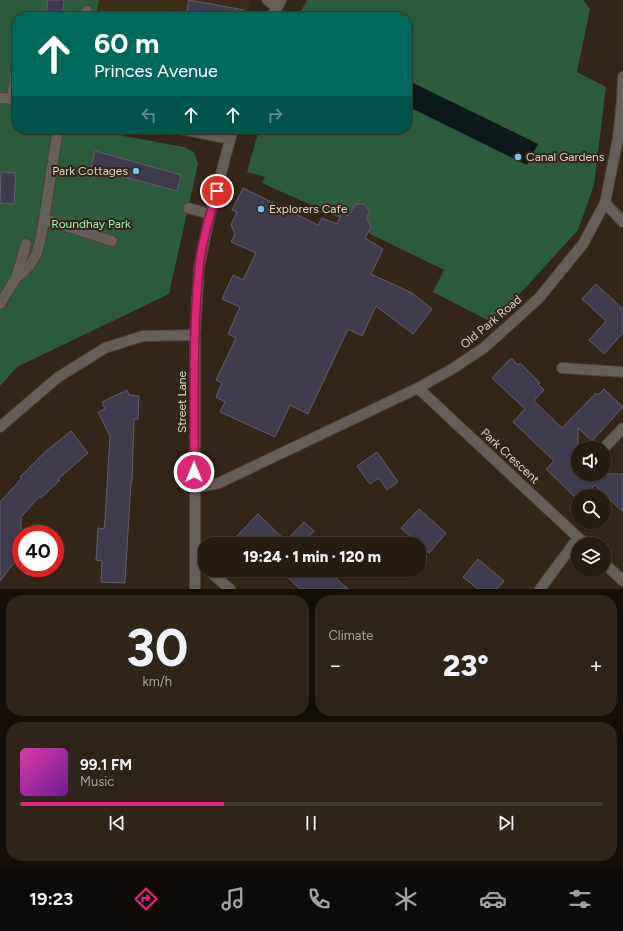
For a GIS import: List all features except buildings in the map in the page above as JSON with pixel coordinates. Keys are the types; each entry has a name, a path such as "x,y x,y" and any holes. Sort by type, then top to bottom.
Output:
{"street":[{"path":"267,0 279,3 274,12"},
{"name":"Old Park Road","path":"194,488 219,483 418,388 452,369 485,347 539,298 583,244 605,203 618,138 623,77"},
{"path":"0,98 12,99"},
{"path":"16,278 24,273 31,265 40,246 57,134"},
{"path":"206,134 230,139"},
{"name":"Street Lane","path":"195,589 195,335 199,266 210,214 232,134"},
{"path":"605,203 623,222"},
{"path":"188,208 210,214"},
{"path":"44,219 112,241"},
{"path":"0,304 16,278 26,244"},
{"path":"0,427 57,378 105,348 143,336 195,335"},
{"path":"562,368 623,372"},
{"name":"Park Crescent","path":"418,388 577,537"},
{"path":"611,441 623,428"},
{"path":"540,589 571,553"},
{"path":"611,569 623,581"},
{"path":"216,577 230,589"}],"shaded area":[{"path":"0,0 74,0 98,4 99,0 252,0 248,12 12,12"},
{"path":"412,82 538,144 527,165 412,108"}],"green space":[{"name":"Roundhay Park","path":"0,0 99,0 97,12 12,12 12,134 113,134 184,147 194,152 198,164 169,294 17,367 0,386"},
{"name":"Canal Gardens","path":"307,0 583,0 590,9 577,72 606,87 594,185 578,230 530,283 491,322 433,292 444,270 368,233 371,227 366,218 370,211 364,204 356,204 345,216 340,218 262,183 265,177 247,172 258,134 412,134 412,12 301,12"}],"place":[{"name":"Canal Gardens","path":"518,157"},
{"name":"Park Cottages","path":"136,171"},
{"name":"Explorers Cafe","path":"261,209"}],"route":[{"path":"194,472 195,335 199,266 210,214 217,191"}]}
